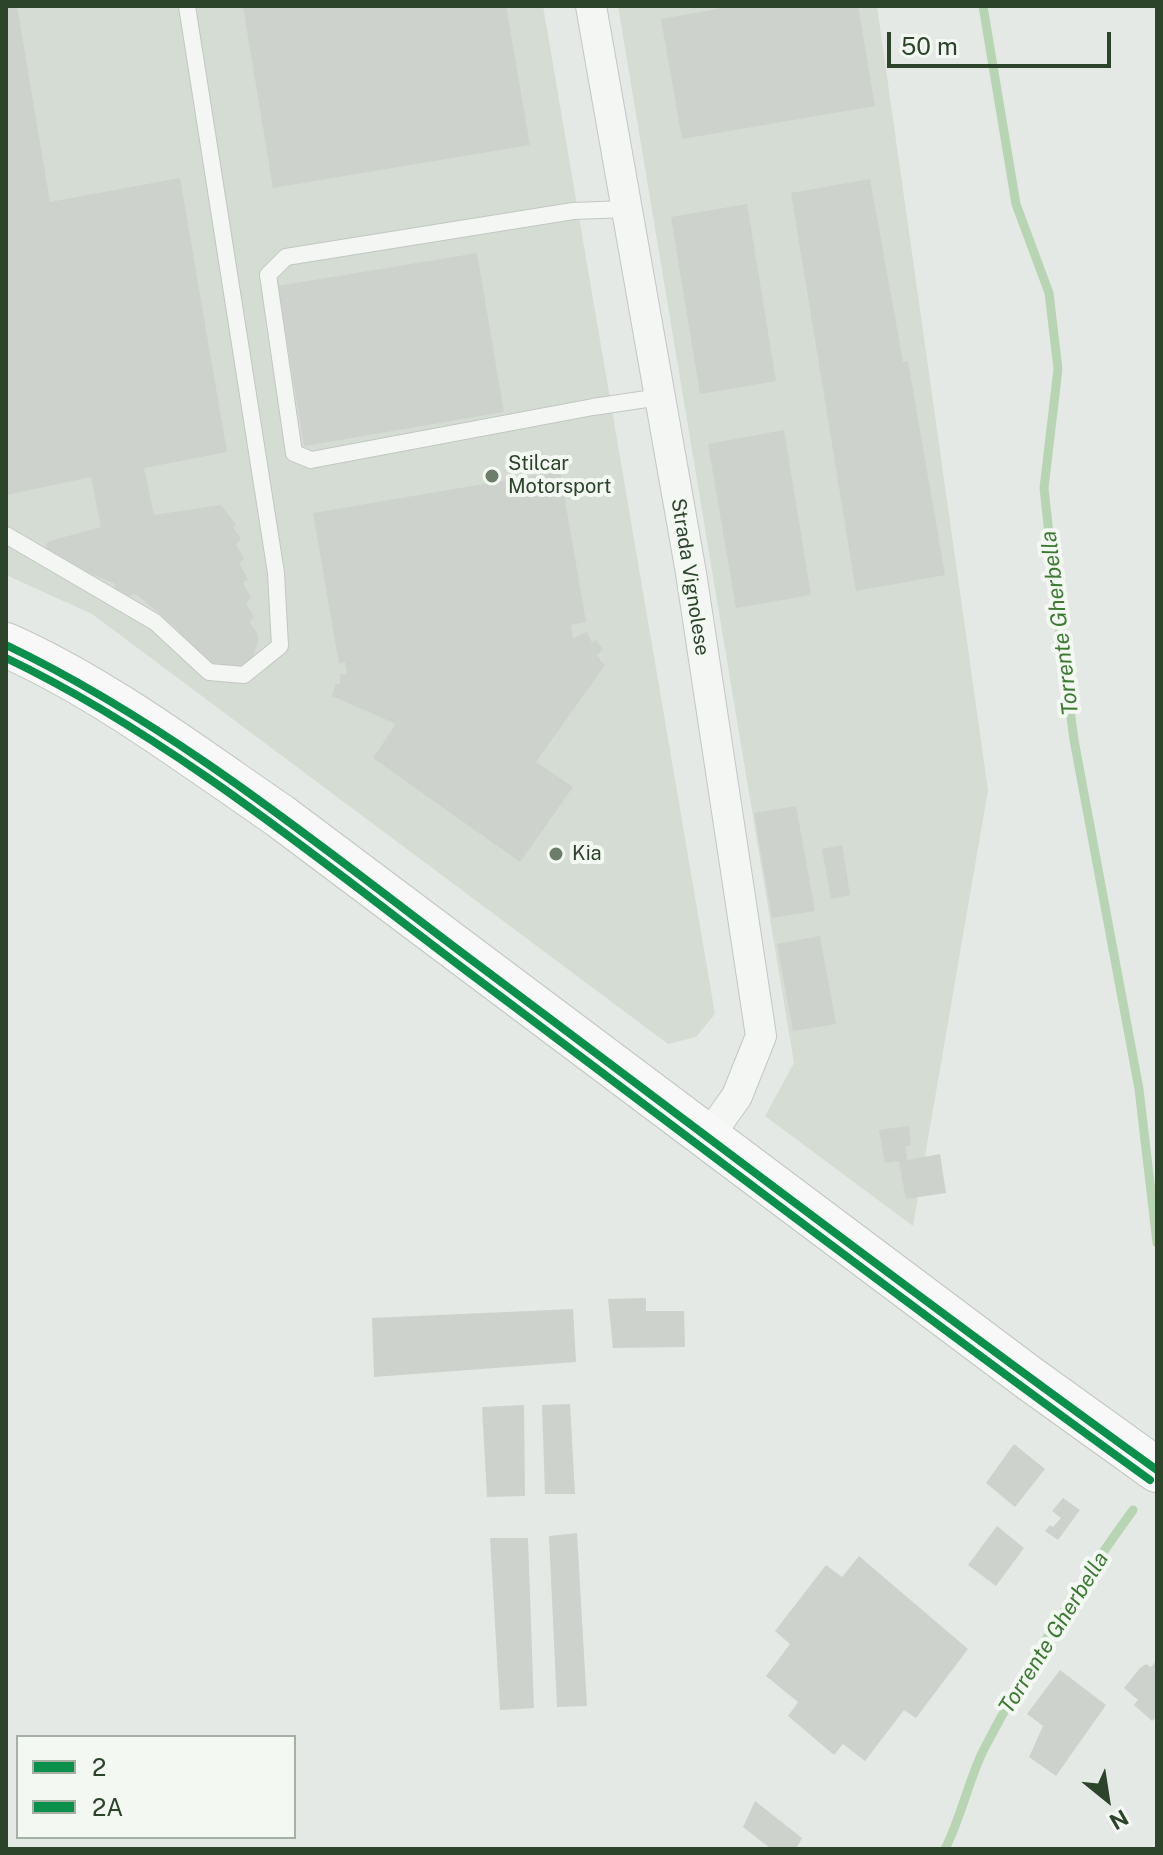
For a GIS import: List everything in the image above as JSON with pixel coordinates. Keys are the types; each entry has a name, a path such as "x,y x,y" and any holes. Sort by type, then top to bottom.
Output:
{"main road":[{"path":"6,645 76,681 280,816 1157,1470"}],"street":[{"name":"Strada Vignolese","path":"591,6 691,573 761,1036 737,1096 708,1137"}],"lane":[{"path":"6,535 155,622 209,672 244,675 280,646 276,573 187,6"},
{"path":"627,209 573,211 286,257 268,275 294,453 311,460 660,397"}],"shaded area":[{"path":"6,6 543,6 715,1014 696,1037 668,1044 92,614 6,575"},
{"path":"618,6 877,6 988,790 913,1226 765,1116 794,1063"}],"building":[{"path":"6,6 17,6 50,202 180,178 227,452 144,468 154,515 221,505 236,525 233,527 241,539 236,544 244,559 239,563 248,579 243,583 251,598 246,603 254,617 249,622 257,633 258,641 253,658 244,667 211,664 173,625 135,594 125,597 116,591 114,583 52,559 46,553 46,544 50,541 101,527 91,477 6,495"},
{"path":"243,6 506,6 530,145 273,188"},
{"path":"734,6 858,6 875,106 682,139 661,19"},
{"path":"870,179 903,362 908,361 945,575 856,591 791,193"},
{"path":"747,204 776,381 700,394 671,217"},
{"path":"477,253 504,412 304,446 278,286"},
{"path":"784,430 811,595 736,608 708,444"},
{"path":"560,471 586,622 571,625 573,638 587,632 592,643 596,640 603,650 596,655 605,665 536,762 573,787 520,862 373,758 396,724 332,696 335,684 340,684 340,674 347,674 345,662 339,664 313,513"},
{"path":"796,806 815,911 772,918 754,813"},
{"path":"842,845 850,895 831,899 822,849"},
{"path":"820,936 836,1024 793,1031 777,944"},
{"path":"909,1126 911,1145 905,1147 907,1160 940,1154 946,1193 906,1199 899,1161 885,1163 879,1130"},
{"path":"646,1298 646,1311 684,1311 685,1347 613,1348 608,1299"},
{"path":"573,1309 576,1362 374,1377 372,1318"},
{"path":"570,1404 575,1494 545,1494 542,1405"},
{"path":"524,1405 525,1496 487,1497 482,1407"},
{"path":"1014,1444 1045,1469 1015,1507 986,1483"},
{"path":"1063,1498 1080,1510 1058,1540 1045,1531 1061,1518 1052,1511"},
{"path":"997,1526 1024,1548 996,1586 968,1565"},
{"path":"577,1533 587,1706 557,1707 549,1536"},
{"path":"490,1538 528,1538 534,1708 500,1710"},
{"path":"859,1556 968,1649 916,1718 904,1710 865,1761 843,1744 834,1755 788,1716 798,1702 766,1676 790,1644 775,1631 826,1565 842,1577"},
{"path":"1157,1660 1157,1717 1152,1721 1134,1705 1138,1700 1124,1688 1140,1668 1146,1664 1151,1667"},
{"path":"1060,1670 1106,1705 1056,1776 1029,1757 1043,1726 1027,1714"},
{"path":"755,1801 802,1838 796,1849 771,1849 743,1827"}],"waterway":[{"name":"Torrente Gherbella","path":"983,6 1016,204 1049,293 1058,369 1044,488 1059,625 1074,740 1139,1089 1157,1243"},
{"name":"Torrente Gherbella","path":"945,1849 983,1751 1017,1688 1092,1568 1133,1510"}],"transit line":[{"name":"2","path":"6,645 130,714 249,793 1157,1470"},
{"name":"2A","path":"6,658 127,725 244,803 893,1291 1150,1480"}],"place":[{"name":"Stilcar Motorsport","path":"492,476"},
{"name":"Kia","path":"556,854"}]}
